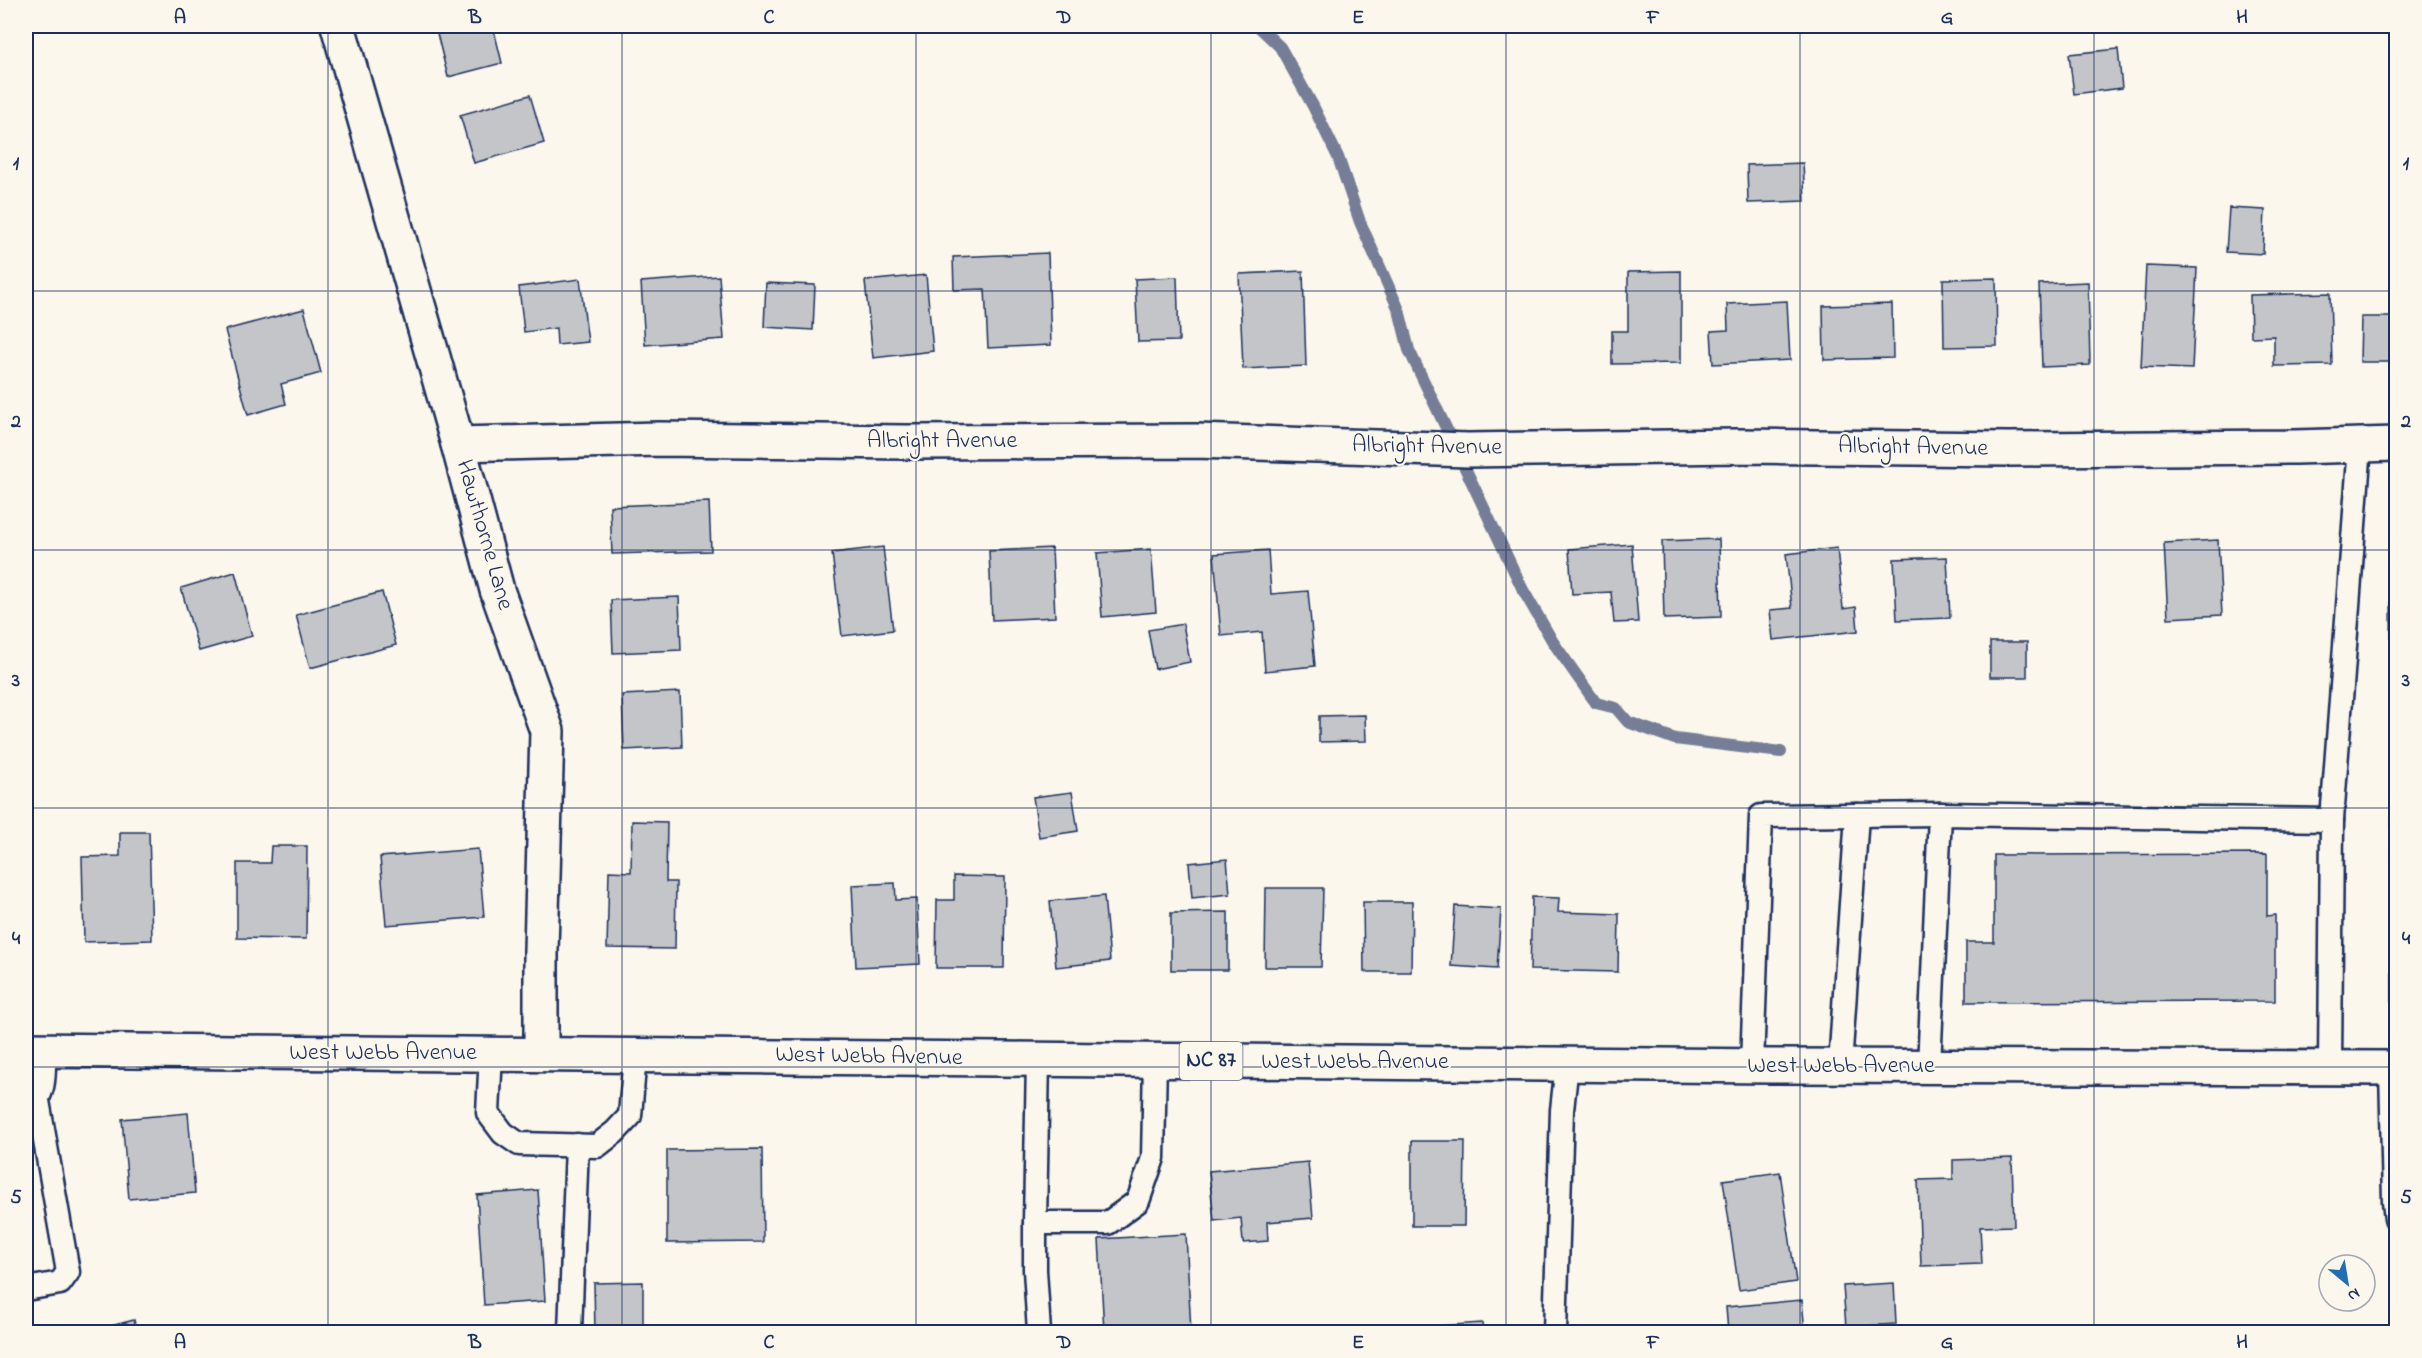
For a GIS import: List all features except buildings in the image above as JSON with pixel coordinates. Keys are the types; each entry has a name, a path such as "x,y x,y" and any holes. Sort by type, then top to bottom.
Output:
{"main road":[{"name":"Hawthorne Lane","path":"338,26 459,444 496,590 547,731 541,950 541,1054"},
{"name":"Albright Avenue","path":"459,444 659,439 905,442 1196,441 1468,450 1736,446 2032,449 2283,448 2397,444"},
{"name":"West Webb Avenue","path":"35,1050 1752,1066 2394,1068"}],"lane":[{"path":"2330,1068 2332,820 2360,445"},
{"path":"1752,1066 1761,816 1940,814 2332,820"},
{"path":"1929,1067 1940,814"},
{"path":"1840,1066 1857,815"},
{"path":"26,1289 60,1283 68,1272 32,1107 44,1086 35,1050"},
{"path":"491,1053 488,1113 502,1133 519,1144 597,1146 630,1116 635,1055"},
{"path":"1038,1059 1035,1270 1039,1332"},
{"path":"1035,1223 1108,1223 1138,1201 1154,1158 1155,1060"},
{"path":"1555,1332 1562,1110 1567,1064"},
{"path":"2394,1068 2394,1202 2397,1219"},
{"path":"570,1332 577,1145"}],"waterway":[{"path":"1258,26 1280,47 1338,157 1360,222 1399,310 1409,350 1523,590 1553,642 1596,703 1616,708 1628,722 1675,739 1781,752"}]}
